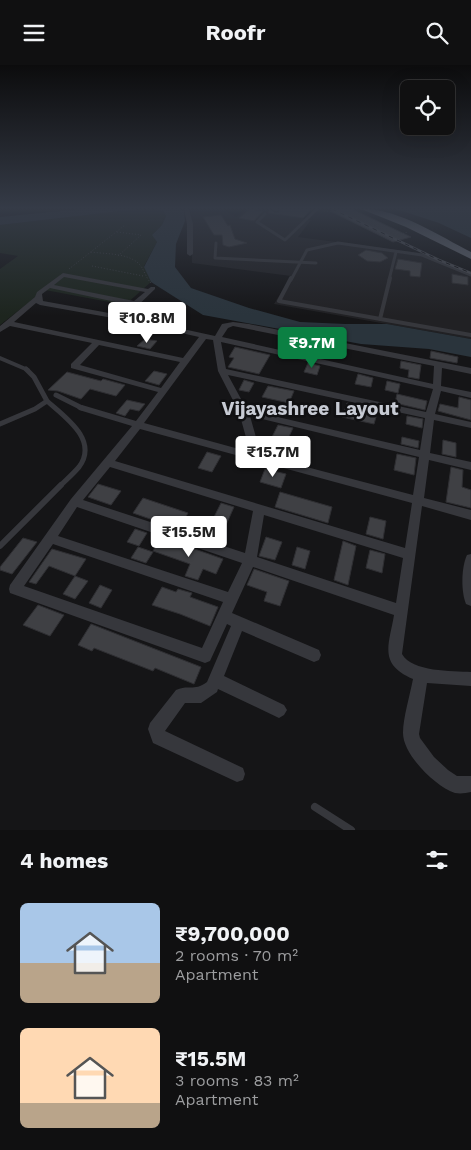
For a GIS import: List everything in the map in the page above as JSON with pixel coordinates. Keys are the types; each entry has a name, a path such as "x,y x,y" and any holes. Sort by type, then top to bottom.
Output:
{"highway":[{"path":"449,245 471,256"}],"street":[{"path":"190,245 190,254"},
{"path":"0,330 38,298 39,293 63,275 152,290"},
{"path":"48,286 136,303"},
{"path":"124,318 124,314 152,290"},
{"path":"38,298 40,303 124,318 128,321 471,395"},
{"path":"8,323 186,361"},
{"path":"257,457 244,412 222,371 217,339 225,325 232,324 471,371"},
{"path":"204,336 138,425 75,502 15,589 205,656 250,560 259,509"},
{"path":"98,342 74,366 163,391"},
{"path":"438,365 437,389 430,416 395,655 396,661 402,666 421,673 440,679 471,679"},
{"path":"222,371 471,425"},
{"path":"82,408 138,425 471,515"},
{"path":"244,412 471,466"},
{"path":"107,463 409,555"},
{"path":"75,502 401,611"},
{"path":"50,539 232,599"},
{"path":"471,559 469,575 471,600"},
{"path":"224,616 314,655"},
{"path":"237,774 157,733 157,726 181,695 204,694 212,687 239,623"},
{"path":"421,673 410,735 413,744 447,779 457,785 471,783"},
{"path":"215,680 280,710"}],"lane":[{"path":"216,245 215,258 316,263"},
{"path":"331,245 307,251 280,301 471,335"},
{"path":"349,245 422,255 471,275"},
{"path":"380,319 396,252"},
{"path":"0,359 27,367 33,373 47,401 64,414 76,428 84,441 86,451 79,467 0,546"},
{"path":"56,395 82,408"},
{"path":"0,424 35,409 47,401"},
{"path":"315,807 351,830"}],"path":[{"path":"63,275 100,245"},
{"path":"118,256 130,245"},
{"path":"91,252 118,256 137,262 142,268 144,276 153,285 152,290"},
{"path":"92,266 144,276"}],"shaded area":[{"path":"0,245 156,245 144,266 151,282 125,305 45,290 0,325 0,269 18,256 0,253"},
{"path":"156,245 176,245 175,267 191,288 249,308 300,322 387,324 471,339 471,357 429,349 361,344 203,315 151,282 144,267"},
{"path":"192,245 357,245 420,253 471,272 471,339 274,304 291,276 192,263"}],"building":[{"path":"223,245 239,245 229,247"},
{"path":"366,250 382,253 388,258 380,262 367,261 358,255"},
{"path":"398,259 422,263 420,277 410,276 410,271 395,269"},
{"path":"452,274 468,277 468,285 452,283"},
{"path":"145,339 157,341 150,349 137,346"},
{"path":"235,347 270,355 259,374 228,367 234,358 229,357"},
{"path":"431,351 458,357 457,363 430,358"},
{"path":"401,361 421,365 419,379 408,377 409,370 400,368"},
{"path":"308,363 320,366 317,375 304,372"},
{"path":"154,371 167,374 159,385 145,381"},
{"path":"67,372 125,385 116,396 90,389 81,399 58,391 48,390"},
{"path":"358,374 373,378 371,387 355,384"},
{"path":"244,380 254,383 249,392 239,390"},
{"path":"387,381 400,384 398,393 385,390"},
{"path":"268,386 294,391 289,403 262,397"},
{"path":"397,394 427,401 425,410 395,403"},
{"path":"459,397 471,400 471,420 438,411 440,404 458,408"},
{"path":"127,400 145,404 139,411 130,409 125,416 116,413"},
{"path":"347,403 378,410 374,424 342,417"},
{"path":"407,416 423,419 422,428 406,424"},
{"path":"278,425 293,428 287,441 272,437"},
{"path":"402,437 419,441 418,448 401,444"},
{"path":"443,440 456,443 456,457 442,454"},
{"path":"207,452 221,456 212,472 198,468"},
{"path":"397,454 416,458 414,475 394,470"},
{"path":"451,467 463,470 462,487 471,490 471,508 446,502"},
{"path":"265,469 286,474 281,488 260,482"},
{"path":"98,484 121,491 111,505 88,497"},
{"path":"280,492 332,507 328,523 275,507"},
{"path":"143,498 188,513 179,529 133,513"},
{"path":"221,503 234,507 226,525 212,521"},
{"path":"370,517 386,521 383,539 366,534"},
{"path":"135,529 147,533 139,546 127,542"},
{"path":"161,537 223,559 216,574 203,569 198,580 185,576 190,564 153,551"},
{"path":"266,537 282,542 275,560 259,556"},
{"path":"23,538 37,542 12,574 0,570 0,567"},
{"path":"343,541 356,546 348,585 334,580"},
{"path":"138,547 153,552 146,563 131,558"},
{"path":"297,547 310,551 305,569 292,565"},
{"path":"52,549 86,559 75,576 49,566 36,584 29,582"},
{"path":"370,550 385,554 382,573 366,568"},
{"path":"254,569 289,581 280,606 264,601 267,592 247,585"},
{"path":"75,576 88,581 75,599 63,594"},
{"path":"100,585 112,590 101,608 89,603"},
{"path":"162,587 176,592 178,589 192,593 190,597 218,607 210,626 152,605"},
{"path":"38,605 64,615 50,636 23,625"},
{"path":"91,624 201,667 194,684 155,668 153,671 94,648 92,651 78,645"}],"railway":[{"path":"407,245 471,273"}],"district":[{"name":"Vijayashree Layout","path":"310,408"}]}
